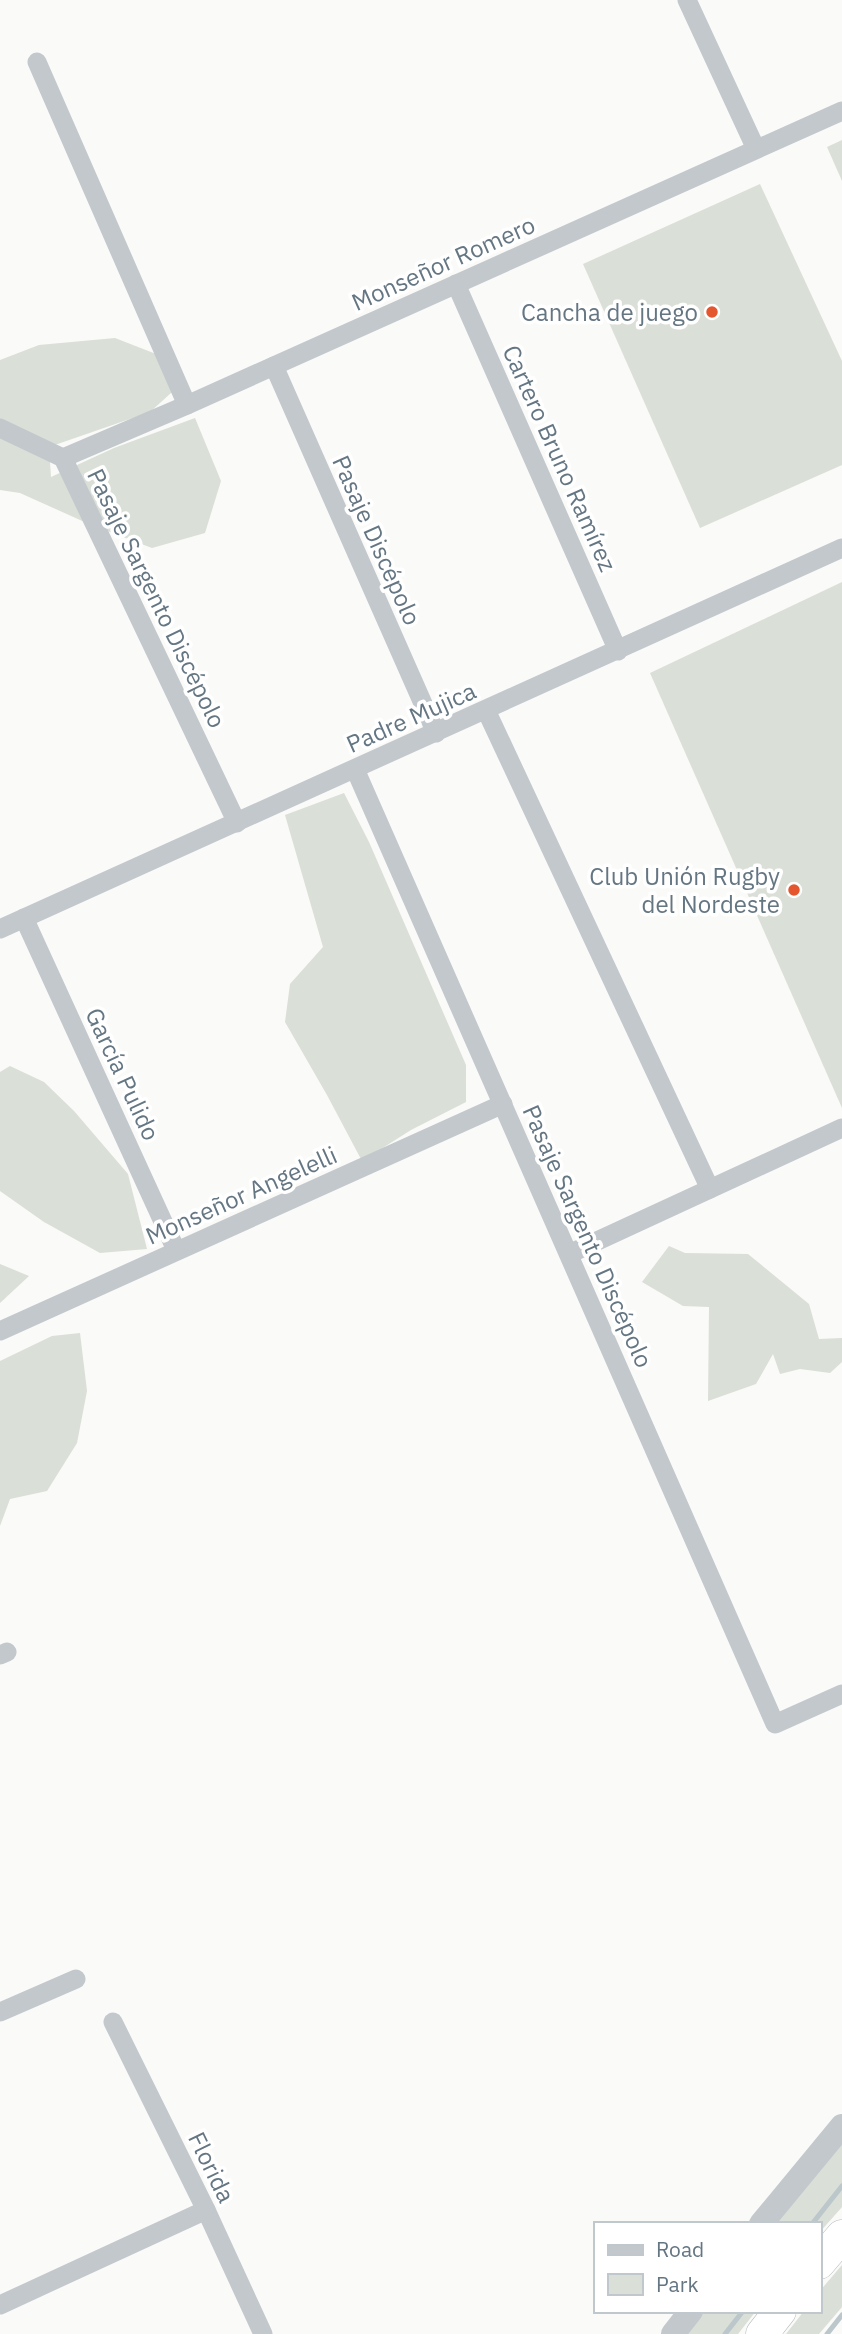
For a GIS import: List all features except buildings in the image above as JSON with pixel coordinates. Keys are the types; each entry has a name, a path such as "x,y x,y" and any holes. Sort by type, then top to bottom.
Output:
{"highway":[{"path":"821,2261 842,2236"},
{"path":"762,2334 778,2313"}],"street":[{"path":"687,0 756,149"},
{"path":"37,62 187,405"},
{"name":"Monseñor Romero","path":"63,458 842,111"},
{"name":"Cartero Bruno Ramírez","path":"456,284 618,651"},
{"name":"Pasaje Discépolo","path":"274,366 436,733"},
{"name":"Pasaje Sargento Discépolo","path":"0,428 63,458 237,823"},
{"name":"Padre Mujica","path":"0,929 842,548"},
{"path":"486,710 710,1189"},
{"name":"Pasaje Sargento Discépolo","path":"355,769 775,1724 842,1694"},
{"name":"García Pulido","path":"24,918 176,1251"},
{"name":"Monseñor Angelelli","path":"0,1331 503,1104"},
{"path":"569,1254 842,1128"},
{"path":"0,2012 76,1979"},
{"name":"Florida","path":"114,2022 263,2334"},
{"path":"763,2222 842,2126"},
{"path":"0,2305 205,2210"},
{"path":"673,2334 689,2313"}],"green space":[{"path":"842,140 842,181 827,147"},
{"name":"Cancha de juego","path":"760,184 842,361 842,465 700,528 583,264"},
{"path":"115,338 156,354 182,383 150,412 49,447 51,477 114,448 195,418 221,481 205,533 152,548 20,493 0,490 0,360 39,345"},
{"name":"Club Unión Rugby del Nordeste","path":"842,582 842,1108 650,673"},
{"path":"344,793 369,842 466,1065 466,1102 411,1130 362,1161 285,1022 290,984 323,947 285,815"},
{"path":"10,1066 44,1082 74,1111 128,1174 147,1249 100,1253 44,1222 0,1191 0,1072"},
{"path":"669,1246 685,1253 748,1254 809,1304 819,1339 842,1338 842,1362 830,1373 800,1369 780,1374 773,1354 756,1384 708,1401 709,1307 683,1306 642,1282"},
{"path":"0,1264 29,1276 0,1303"},
{"path":"80,1333 87,1391 77,1443 47,1491 10,1499 0,1526 0,1361 52,1336"},
{"path":"842,2142 842,2207 821,2231 821,2222 774,2222"},
{"path":"842,2265 842,2307 819,2334 786,2334 802,2313 821,2313 821,2290"},
{"path":"702,2313 754,2313 738,2334 686,2334"}],"waterway":[{"path":"814,2222 842,2186"},
{"path":"725,2334 741,2313"},
{"path":"827,2334 842,2315"}],"place":[{"name":"Cancha de juego","path":"712,312"},
{"name":"Club Unión Rugby del Nordeste","path":"794,890"}]}
